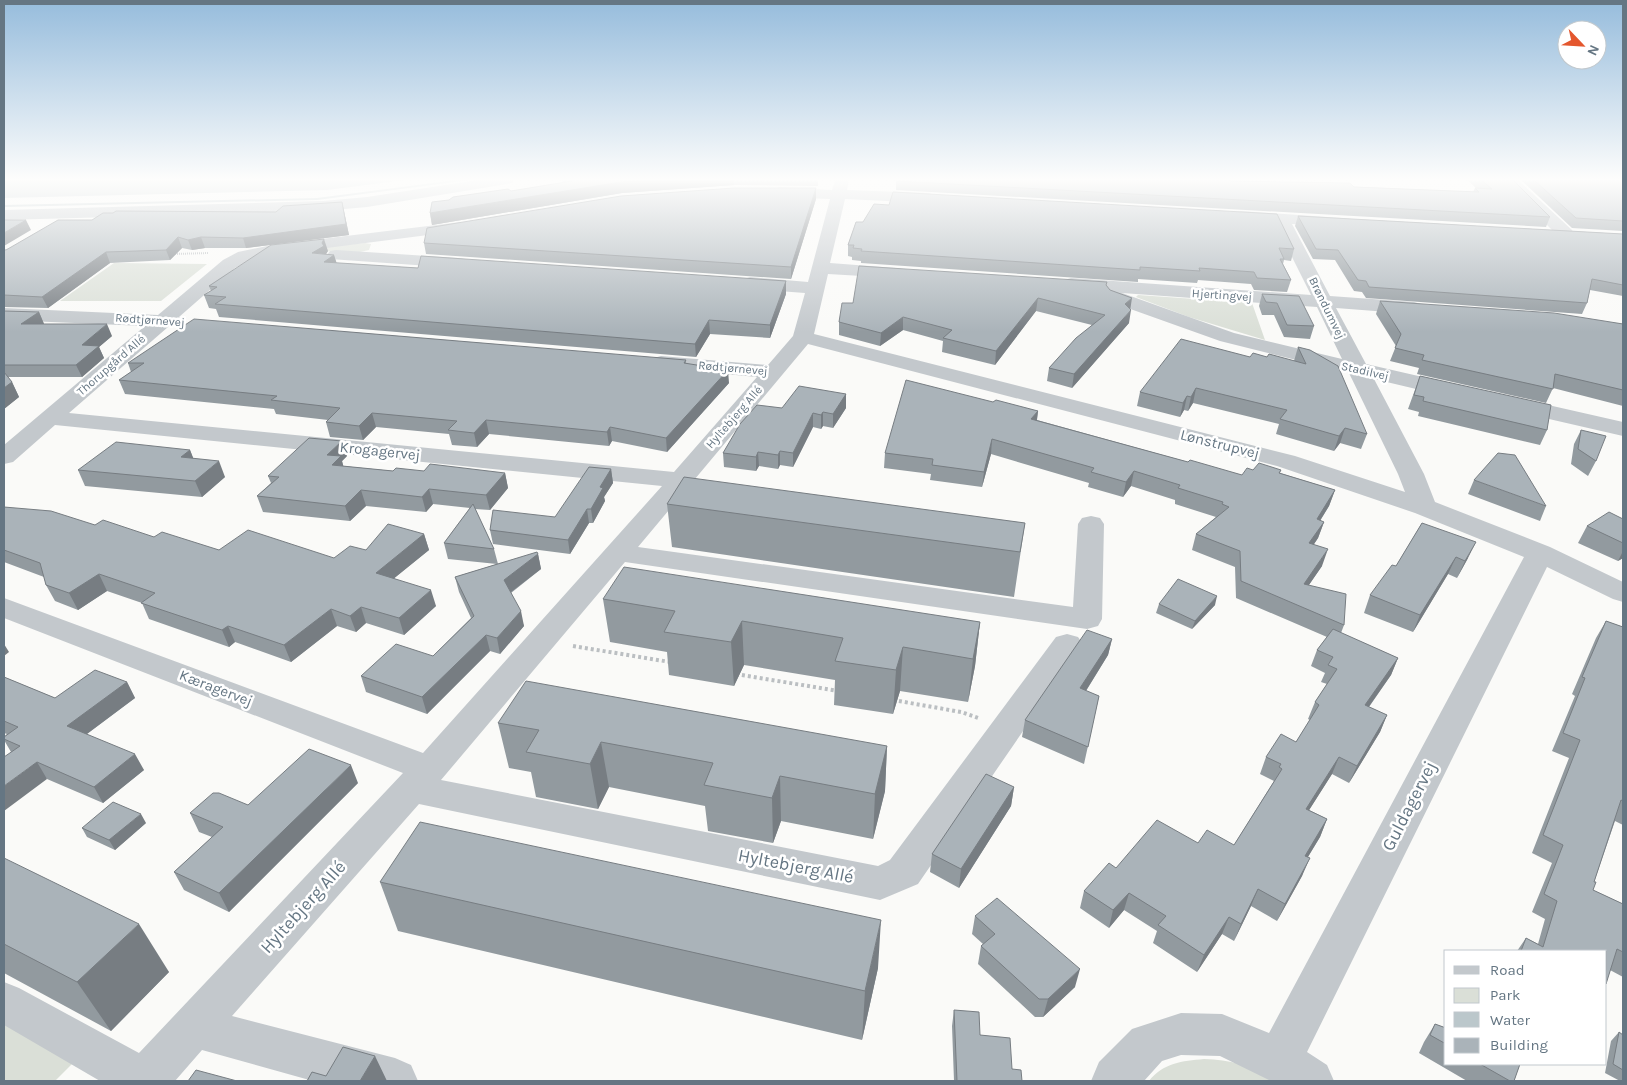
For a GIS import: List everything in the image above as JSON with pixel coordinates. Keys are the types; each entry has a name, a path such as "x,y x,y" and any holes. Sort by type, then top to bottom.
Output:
{"street":[{"path":"376,231 378,237 377,254 386,258"},
{"path":"272,250 438,231"},
{"name":"Hyltebjerg Allé","path":"144,1081 420,778 803,337 829,231"},
{"name":"Brøndumvej","path":"1288,231 1411,474 1424,507"},
{"path":"1562,231 1566,234"},
{"path":"1538,232 1585,235"},
{"path":"272,250 474,264"},
{"name":"Thorupgård Allé","path":"4,457 229,264 244,256 272,250"},
{"path":"738,282 918,275"},
{"name":"Hjertingvej","path":"1055,283 1432,310"},
{"name":"Stadilvej","path":"1084,285 1227,337 1357,369 1623,429"},
{"name":"Rødtjørnevej","path":"4,314 163,320 192,323"},
{"name":"Lønstrupvej","path":"803,337 1286,461 1424,507 1540,553 1623,593"},
{"name":"Rødtjørnevej","path":"646,361 774,372"},
{"name":"Krogagervej","path":"50,418 680,480"},
{"path":"618,552 1087,619 1091,524"},
{"name":"Guldagervej","path":"1114,1081 1148,1044 1181,1034 1222,1035 1295,1071 1540,553"},
{"name":"Kæragervej","path":"4,608 420,778"},
{"name":"Hyltebjerg Allé","path":"420,778 880,883 904,872 1067,644"},
{"path":"4,1002 144,1081"},
{"path":"194,1027 326,1073 395,1081"}],"path":[{"path":"173,254 233,252 244,256"},
{"path":"541,640 678,664"},
{"path":"727,672 844,692"},
{"path":"883,699 961,712 1006,729"}],"green space":[{"path":"371,244 369,250 355,253 324,251 324,247"},
{"path":"114,263 207,264 161,301 60,301"},
{"path":"1138,295 1252,303 1265,340 1189,317 1136,297"},
{"path":"4,1021 76,1060 55,1081 4,1081"},
{"path":"1204,1059 1243,1065 1261,1071 1279,1081 1149,1081 1160,1070 1174,1064"}],"building":[{"path":"40,231 297,231 243,238 201,237 188,240 178,237 166,250 106,252 42,297 4,295 4,250"},
{"path":"426,231 803,231 791,267 424,243"},
{"path":"853,231 1285,231 1294,249 1279,248 1284,259 1280,259 1291,280 1257,278 1254,272 1199,268 1200,271 1140,267 1140,270 861,251 862,249 853,248 854,245 848,245"},
{"path":"1306,231 1562,231 1623,234 1623,285 1592,279 1587,303 1369,287 1366,281 1358,280 1338,250 1316,249"},
{"path":"324,239 322,243 324,246 312,253 334,255 324,262 418,268 421,256 786,281 770,325 709,320 695,344 215,304 226,297 204,295 217,287 209,286 271,245"},
{"path":"859,266 1107,282 1106,285 1110,290 1132,298 1125,304 1131,310 1074,374 1049,368 1076,338 1105,315 1038,298 996,351 943,338 952,330 903,317 881,333 839,322 842,303 853,303"},
{"path":"1262,294 1299,296 1314,326 1287,325 1277,303 1266,302"},
{"path":"1380,301 1554,313 1623,324 1623,390 1555,374 1553,389 1422,360 1424,355 1395,348 1401,334"},
{"path":"4,311 39,312 21,324 107,324 82,345 99,346 76,365 4,365"},
{"path":"194,319 686,360 684,363 728,370 666,438 610,427 607,432 486,420 474,433 448,430 457,421 372,413 359,426 326,422 340,408 271,400 277,396 119,380 144,363 128,363"},
{"path":"1181,339 1250,357 1253,353 1267,357 1269,354 1306,364 1298,347 1310,350 1338,366 1367,434 1345,428 1339,436 1280,419 1287,410 1196,388 1191,397 1187,396 1183,403 1140,392"},
{"path":"4,372 12,382 4,388"},
{"path":"1420,376 1551,405 1547,430 1423,401 1424,397 1414,395"},
{"path":"906,380 993,402 996,400 1038,411 1031,419 1188,462 1190,460 1242,475 1247,468 1253,470 1259,463 1281,470 1279,473 1335,490 1317,519 1324,522 1309,543 1328,549 1304,584 1346,594 1344,625 1241,581 1240,551 1196,534 1229,507 1222,504 1223,502 1178,488 1180,485 1134,471 1126,482 1091,472 1094,468 992,439 984,472 932,465 933,459 885,453"},
{"path":"799,386 846,394 833,414 823,412 821,415 813,413 793,453 780,451 778,455 758,452 756,457 723,453 740,424 757,405 782,408"},
{"path":"1581,430 1606,436 1596,461 1578,449"},
{"path":"309,438 342,441 327,455 341,456 332,465 393,471 396,468 424,471 430,464 505,473 486,495 429,489 422,497 361,490 345,506 257,496 279,477 268,476"},
{"path":"116,442 190,450 181,457 219,461 195,481 78,470"},
{"path":"1498,453 1515,455 1546,506 1474,480"},
{"path":"589,467 611,469 600,487 603,488 591,509 587,509 568,540 490,530 493,510 555,517"},
{"path":"684,477 1025,523 1020,552 667,504"},
{"path":"473,504 494,549 444,543"},
{"path":"4,507 51,511 95,525 103,520 154,537 162,532 219,550 248,530 334,558 350,546 366,550 388,524 424,534 376,573 431,590 399,618 361,607 350,616 331,609 284,645 228,626 222,630 141,603 155,593 99,574 69,593 46,585 40,563 4,550"},
{"path":"1609,512 1623,519 1623,543 1587,526"},
{"path":"1422,523 1476,542 1465,561 1456,557 1420,615 1370,595 1392,565 1396,566"},
{"path":"537,552 538,554 504,580 521,611 497,638 486,635 422,697 361,676 396,644 433,656 474,616 455,577"},
{"path":"624,567 980,622 973,659 903,647 896,670 835,661 843,638 742,621 731,642 664,632 675,611 603,599"},
{"path":"1178,579 1217,596 1195,621 1159,604"},
{"path":"1606,621 1623,627 1623,801 1621,800 1593,890 1623,904 1623,952 1617,949 1607,981 1607,950 1521,950 1526,938 1543,947 1557,901 1544,894 1563,845 1543,835 1580,740 1563,733 1585,678 1582,677"},
{"path":"1333,629 1398,658 1365,705 1387,715 1357,766 1339,757 1306,809 1327,819 1305,856 1310,858 1285,904 1258,889 1241,924 1229,917 1204,955 1158,925 1166,916 1129,893 1113,910 1084,891 1109,863 1116,868 1157,820 1198,843 1207,830 1234,845 1282,769 1279,767 1281,764 1266,757 1281,734 1296,742 1319,705 1315,702 1337,669 1328,665 1333,657 1317,650"},
{"path":"1087,630 1112,639 1080,688 1099,696 1088,747 1025,720"},
{"path":"95,670 127,682 67,726 135,754 94,787 37,762 4,786 4,757 20,746 4,739 4,737 18,727 4,721 4,677 55,698"},
{"path":"526,681 887,746 875,794 780,776 772,798 704,785 713,763 601,742 590,764 526,752 539,730 498,723"},
{"path":"309,749 351,765 219,893 174,872 223,827 190,813 213,793 219,793 248,805"},
{"path":"986,774 1014,787 961,869 932,854"},
{"path":"113,802 141,814 109,840 82,828"},
{"path":"420,822 881,920 865,991 380,882"},
{"path":"4,858 139,924 77,982 4,944"},
{"path":"997,898 1080,969 1048,999 1039,999 981,946 995,934 975,916"},
{"path":"954,1010 979,1012 980,1035 1010,1038 1012,1069 1021,1070 1022,1081 957,1081"},
{"path":"1435,1024 1444,1027 1444,1043 1430,1035"},
{"path":"1619,1032 1623,1035 1623,1070 1613,1064"},
{"path":"343,1047 375,1056 360,1081 307,1081 312,1072 326,1076"},
{"path":"1482,1065 1520,1065 1514,1081 1510,1081"},
{"path":"196,1070 237,1081 188,1081"}]}
